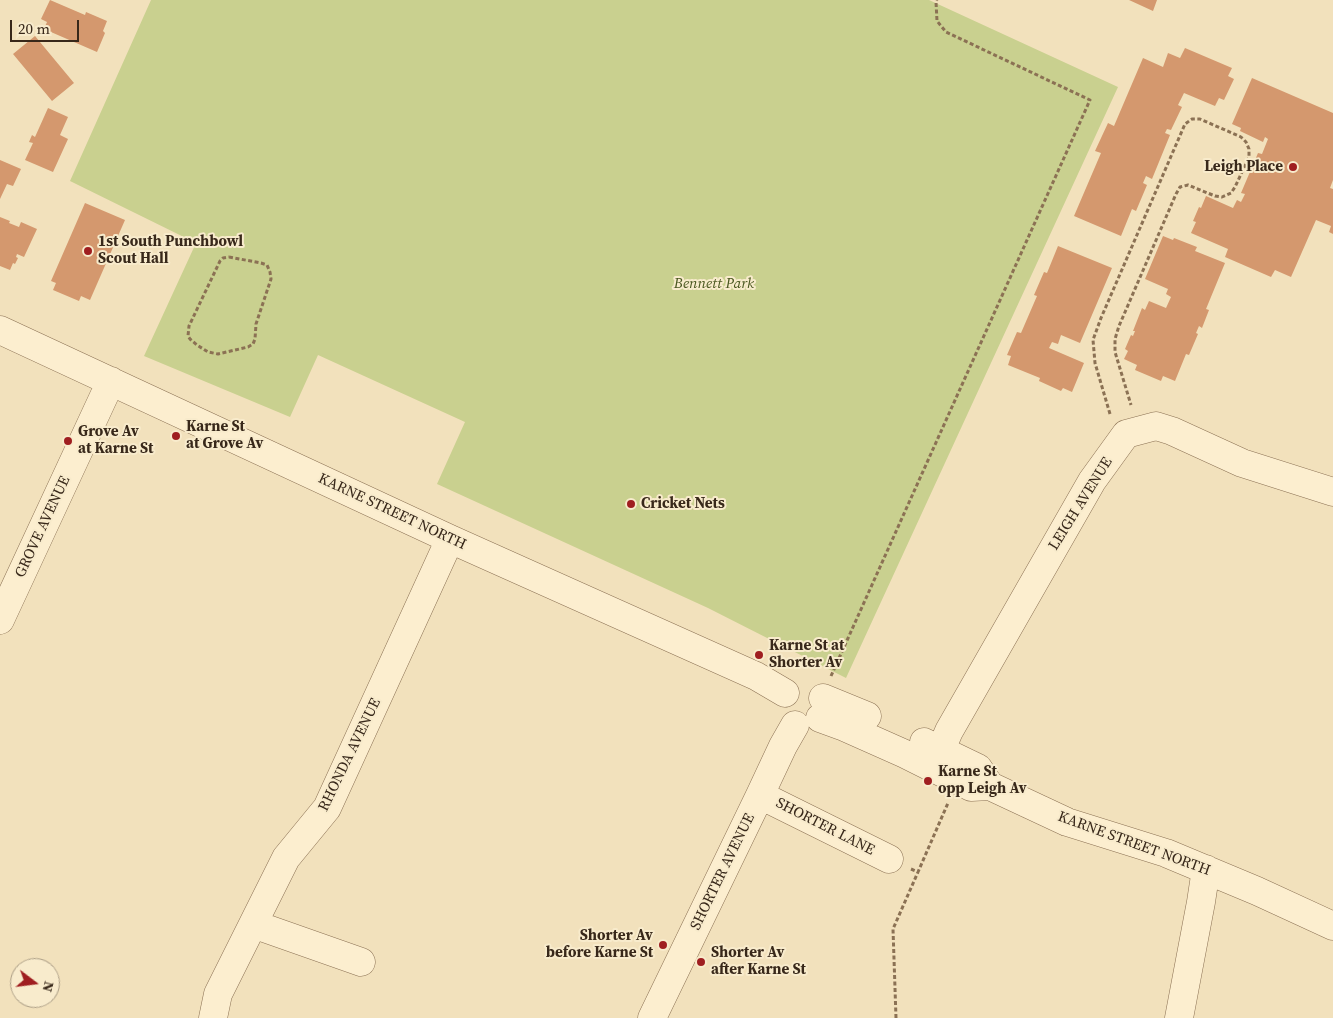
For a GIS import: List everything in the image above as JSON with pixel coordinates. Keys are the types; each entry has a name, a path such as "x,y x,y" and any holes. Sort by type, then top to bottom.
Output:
{"street":[{"name":"KARNE STREET NORTH","path":"0,330 450,539 756,676 785,693"},
{"name":"GROVE AVENUE","path":"0,620 111,381"},
{"name":"LEIGH AVENUE","path":"936,759 949,731 1092,481 1126,434 1156,426 1172,431 1242,463 1333,492"},
{"name":"RHONDA AVENUE","path":"213,1018 218,994 286,858 327,808 450,539"},
{"path":"802,684 814,687 817,704 789,722 782,712 781,705 782,699 789,688 802,684"},
{"name":"KARNE STREET NORTH","path":"817,704 842,726 905,754 936,759 970,787 990,786 1067,822 1166,853 1257,891 1333,926"},
{"name":"SHORTER AVENUE","path":"652,1018 783,746 817,704"},
{"name":"SHORTER LANE","path":"760,795 890,859"},
{"path":"1179,1018 1206,869"},
{"path":"253,924 361,962"}],"path":[{"path":"817,704 1090,100 946,32 937,21 937,0"},
{"path":"1110,414 1095,362 1093,340 1185,124 1192,118 1200,119 1241,137 1250,149 1249,157 1236,187 1231,193 1215,196 1188,185 1180,187 1176,194 1115,339 1115,352 1131,405"},
{"path":"229,257 261,263 267,266 270,272 271,279 256,324 253,344 248,347 218,354 208,352 190,340 188,336 189,326 223,258 229,257"},
{"path":"896,1018 894,929 949,800"},
{"path":"890,859 918,872"}],"green space":[{"name":"Bennett Park","path":"151,0 929,0 1118,87 846,678 708,608 437,484 465,422 318,355 290,417 144,356 196,243 70,181"}],"building":[{"path":"50,0 85,15 86,12 107,21 103,31 105,33 97,52 44,29 47,22 41,19"},
{"path":"1129,0 1157,0 1153,11"},
{"path":"35,36 74,83 52,101 13,54"},
{"name":"Leigh Place","path":"1185,48 1232,68 1228,76 1234,79 1224,100 1219,98 1215,106 1184,93 1178,105 1182,107 1171,130 1167,129 1165,133 1170,135 1152,179 1146,176 1143,183 1147,185 1136,211 1132,209 1121,236 1074,216 1101,153 1095,151 1108,123 1114,126 1143,58 1163,67 1168,53 1180,58"},
{"name":"Leigh Place","path":"1252,78 1333,113 1333,180 1330,188 1333,189 1333,234 1329,232 1331,226 1316,220 1291,277 1275,270 1271,277 1225,257 1228,249 1191,233 1196,222 1193,221 1206,196 1233,208 1237,200 1241,202 1245,194 1241,193 1258,153 1262,154 1268,139 1265,137 1263,142 1240,131 1241,128 1232,124"},
{"path":"48,108 68,117 60,135 68,139 53,172 25,160 33,143 29,142 32,135 35,137"},
{"path":"0,160 21,169 13,186 7,184 0,199"},
{"name":"1st South Punchbowl Scout Hall","path":"85,203 125,220 90,300 81,296 79,301 53,290 56,283 51,281"},
{"path":"0,217 19,227 21,222 37,229 24,257 17,254 16,257 18,258 10,270 0,266"},
{"path":"1163,236 1197,247 1195,251 1225,263 1206,309 1209,310 1202,328 1199,326 1196,333 1198,334 1189,355 1186,354 1175,381 1163,376 1161,381 1135,370 1137,365 1124,359 1128,351 1125,349 1131,335 1133,336 1135,331 1133,331 1142,308 1145,310 1149,301 1166,308 1171,297 1166,294 1168,289 1145,279"},
{"path":"1058,246 1112,268 1080,343 1061,335 1058,344 1052,342 1049,348 1084,363 1072,392 1063,388 1061,391 1039,381 1040,378 1008,365 1011,356 1007,355 1017,332 1021,333 1037,296 1034,295 1044,272 1047,273"}],"place":[{"name":"Leigh Place","path":"1293,167"},
{"name":"1st South Punchbowl Scout Hall","path":"88,251"},
{"name":"Karne St at Grove Av","path":"176,436"},
{"name":"Grove Av at Karne St","path":"68,441"},
{"name":"Cricket Nets","path":"631,504"},
{"name":"Karne St at Shorter Av","path":"759,655"},
{"name":"Karne St opp Leigh Av","path":"928,781"},
{"name":"Shorter Av before Karne St","path":"663,945"},
{"name":"Shorter Av after Karne St","path":"701,962"}]}
